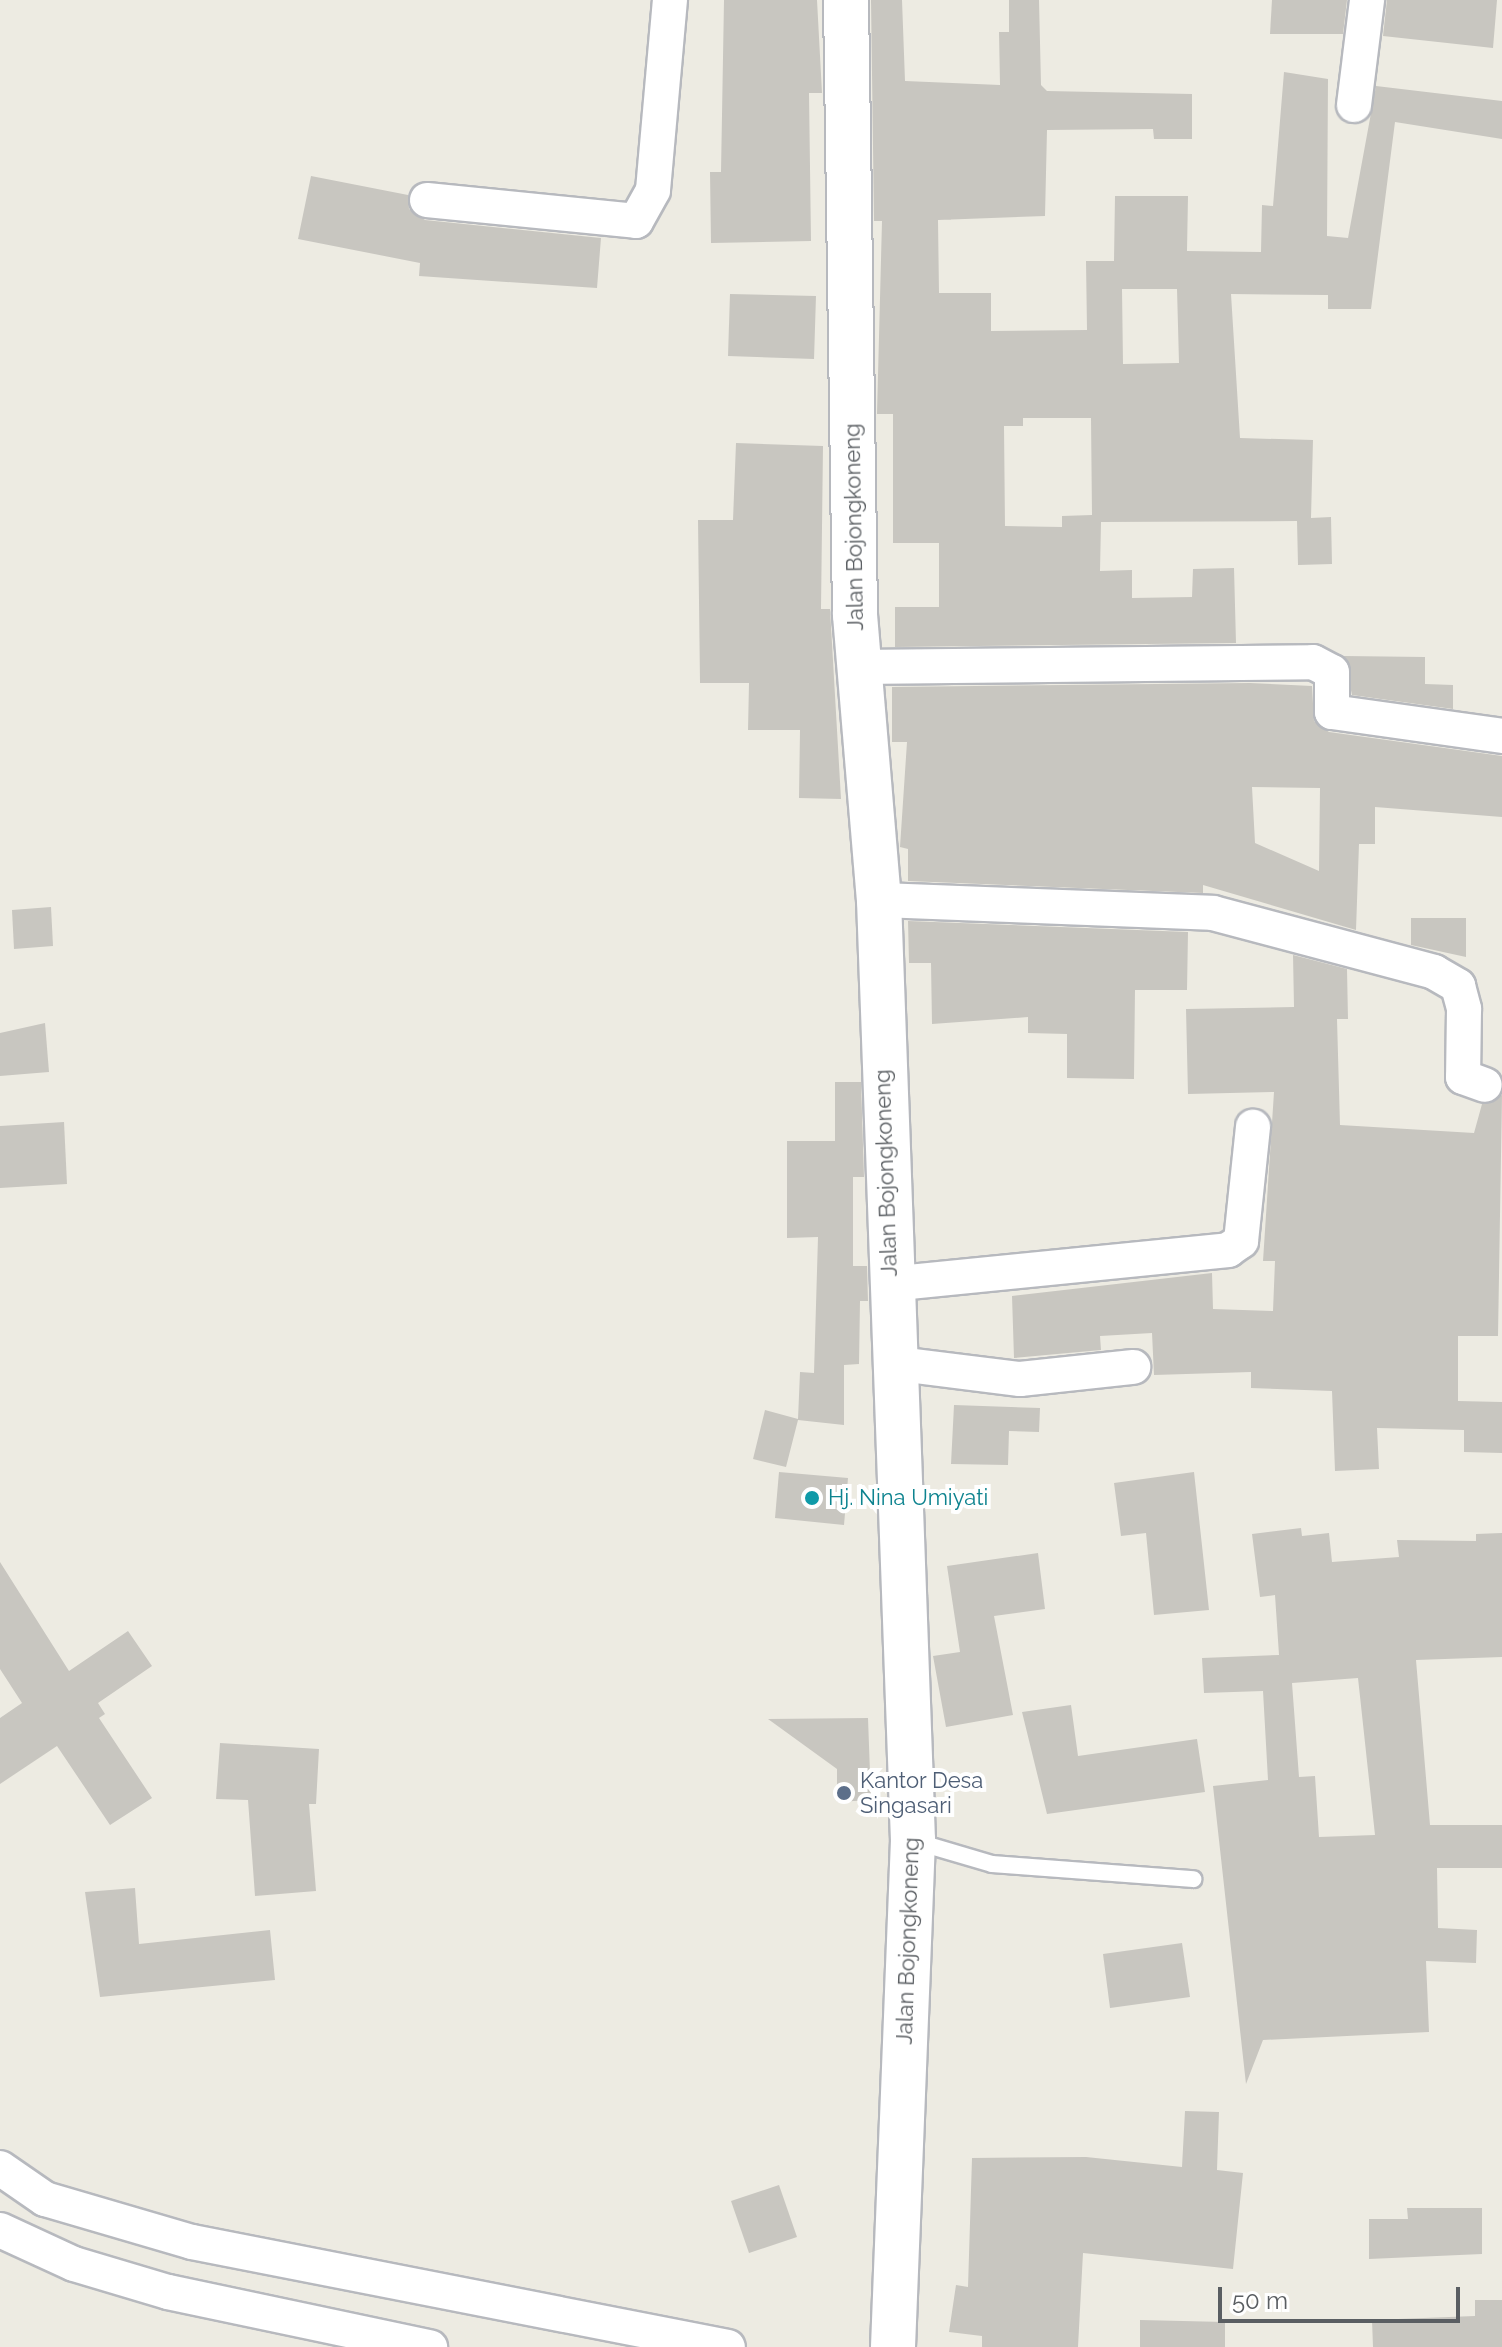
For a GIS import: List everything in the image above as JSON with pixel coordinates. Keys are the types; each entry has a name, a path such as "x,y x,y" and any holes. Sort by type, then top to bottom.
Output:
{"main road":[{"name":"Jalan Bojongkoneng","path":"846,0 858,667 879,900 891,1363 913,1840 893,2347"}],"street":[{"path":"427,200 636,221 653,190 670,0"},
{"path":"1354,105 1367,0"},
{"path":"858,667 1313,662 1332,672 1332,712 1502,736"},
{"path":"879,900 1213,913 1434,972 1458,986 1464,1009 1463,1077 1485,1085"},
{"path":"889,1284 1228,1250 1241,1241 1253,1127"},
{"path":"891,1363 1020,1379 1133,1367"},
{"path":"0,2168 45,2199 177,2238 453,2299 728,2347"},
{"path":"0,2230 74,2264 168,2292 430,2347"},
{"path":"443,2347 453,2299"}],"lane":[{"path":"913,1840 992,1864 1193,1879"}],"building":[{"path":"724,0 817,0 822,93 809,93 811,241 711,243 710,172 721,172"},
{"path":"871,0 902,0 905,81 1000,85 999,32 1009,32 1009,0 1039,0 1041,85 1047,91 1192,94 1192,139 1154,139 1153,129 1047,130 1045,216 938,220 939,293 991,293 991,331 1087,330 1086,261 1114,261 1115,196 1188,196 1187,251 1261,252 1262,205 1273,206 1284,72 1328,79 1327,236 1348,238 1376,86 1502,101 1502,139 1395,122 1371,309 1328,309 1328,295 1231,294 1240,438 1313,440 1311,518 1331,517 1332,564 1298,565 1297,521 1101,522 1100,571 1132,570 1132,598 1192,597 1193,569 1234,568 1236,643 895,647 895,607 939,607 939,543 893,543 893,414 877,414 882,221 874,221","holes":["1122,289 1177,289 1179,363 1123,364","1023,418 1091,418 1092,515 1062,516 1062,527 1005,526 1004,426 1023,426"]},
{"path":"1272,0 1347,0 1343,34 1270,34"},
{"path":"1387,0 1497,0 1493,48 1383,36"},
{"path":"311,176 408,195 409,209 425,220 601,238 597,288 419,276 420,263 298,239"},
{"path":"730,294 816,296 814,359 728,356"},
{"path":"736,443 823,446 821,609 830,609 841,799 799,798 800,730 748,730 749,683 700,683 698,520 733,520"},
{"path":"1344,656 1425,657 1425,684 1453,685 1453,709 1352,695"},
{"path":"1250,683 1312,686 1314,721 1329,732 1502,756 1502,817 1375,807 1375,844 1359,844 1356,930 1203,885 1203,893 908,881 908,849 900,847 907,742 892,742 892,687","holes":["1252,787 1320,788 1319,871 1255,843"]},
{"path":"51,907 53,946 14,949 12,910"},
{"path":"1411,918 1466,918 1466,957 1411,945"},
{"path":"908,921 1188,932 1187,990 1135,990 1134,1079 1067,1078 1067,1034 1028,1033 1028,1017 932,1024 931,963 909,963"},
{"path":"1293,955 1347,969 1348,1019 1337,1019 1340,1125 1474,1133 1482,1104 1502,1095 1498,1336 1458,1336 1458,1401 1502,1402 1502,1453 1464,1452 1464,1430 1377,1428 1379,1469 1335,1471 1332,1391 1251,1388 1251,1372 1154,1375 1152,1333 1100,1336 1101,1350 1014,1358 1012,1296 1212,1273 1213,1309 1273,1311 1275,1261 1263,1261 1274,1092 1188,1094 1186,1009 1294,1007"},
{"path":"45,1023 49,1072 0,1076 0,1033"},
{"path":"835,1082 861,1082 864,1177 853,1177 853,1266 867,1266 868,1301 860,1301 859,1364 844,1365 844,1425 798,1420 786,1467 753,1459 765,1410 798,1419 800,1372 814,1373 818,1237 787,1238 787,1141 835,1141"},
{"path":"64,1122 67,1184 0,1188 0,1126"},
{"path":"954,1405 1040,1408 1039,1432 1009,1431 1008,1465 951,1464"},
{"name":"Hj. Nina Umiyati","path":"779,1472 848,1478 844,1525 775,1518"},
{"path":"1194,1472 1209,1610 1154,1615 1146,1533 1121,1536 1114,1483"},
{"path":"1301,1528 1302,1536 1329,1533 1332,1562 1399,1557 1397,1540 1476,1541 1476,1534 1502,1533 1502,1657 1416,1660 1430,1825 1502,1825 1502,1868 1437,1868 1438,1928 1477,1930 1476,1963 1426,1961 1429,2032 1263,2040 1246,2084 1213,1786 1268,1780 1263,1691 1204,1693 1202,1658 1279,1655 1275,1595 1260,1597 1252,1534","holes":["1358,1678 1375,1835 1319,1837 1315,1776 1299,1777 1292,1683"]},
{"path":"1038,1553 1045,1609 994,1616 1013,1715 946,1727 933,1656 960,1652 947,1566"},
{"path":"0,1562 69,1671 128,1631 152,1666 98,1703 105,1714 99,1718 152,1798 110,1825 57,1746 0,1784 0,1718 22,1703 0,1669"},
{"path":"1071,1705 1078,1756 1197,1739 1205,1792 1047,1814 1022,1712"},
{"path":"868,1718 871,1800 837,1802 837,1769 768,1719"},
{"path":"220,1743 319,1749 316,1804 309,1804 316,1891 255,1896 248,1800 216,1799"},
{"path":"135,1888 139,1944 270,1930 275,1980 100,1997 85,1892"},
{"path":"1182,1943 1190,1997 1110,2008 1103,1954"},
{"path":"1185,2111 1219,2112 1217,2170 1243,2173 1233,2269 1083,2253 1078,2347 982,2347 982,2336 949,2332 956,2285 968,2287 972,2158 1086,2157 1182,2167"},
{"path":"779,2185 797,2237 749,2253 731,2201"},
{"path":"1407,2208 1482,2208 1482,2254 1369,2259 1369,2219 1408,2219"},
{"path":"1475,2300 1502,2300 1502,2347 1373,2347 1372,2320 1475,2316"},
{"path":"1140,2320 1225,2322 1225,2347 1140,2347"}],"place":[{"name":"Hj. Nina Umiyati","path":"812,1498"},
{"name":"Kantor Desa Singasari","path":"844,1793"}]}
